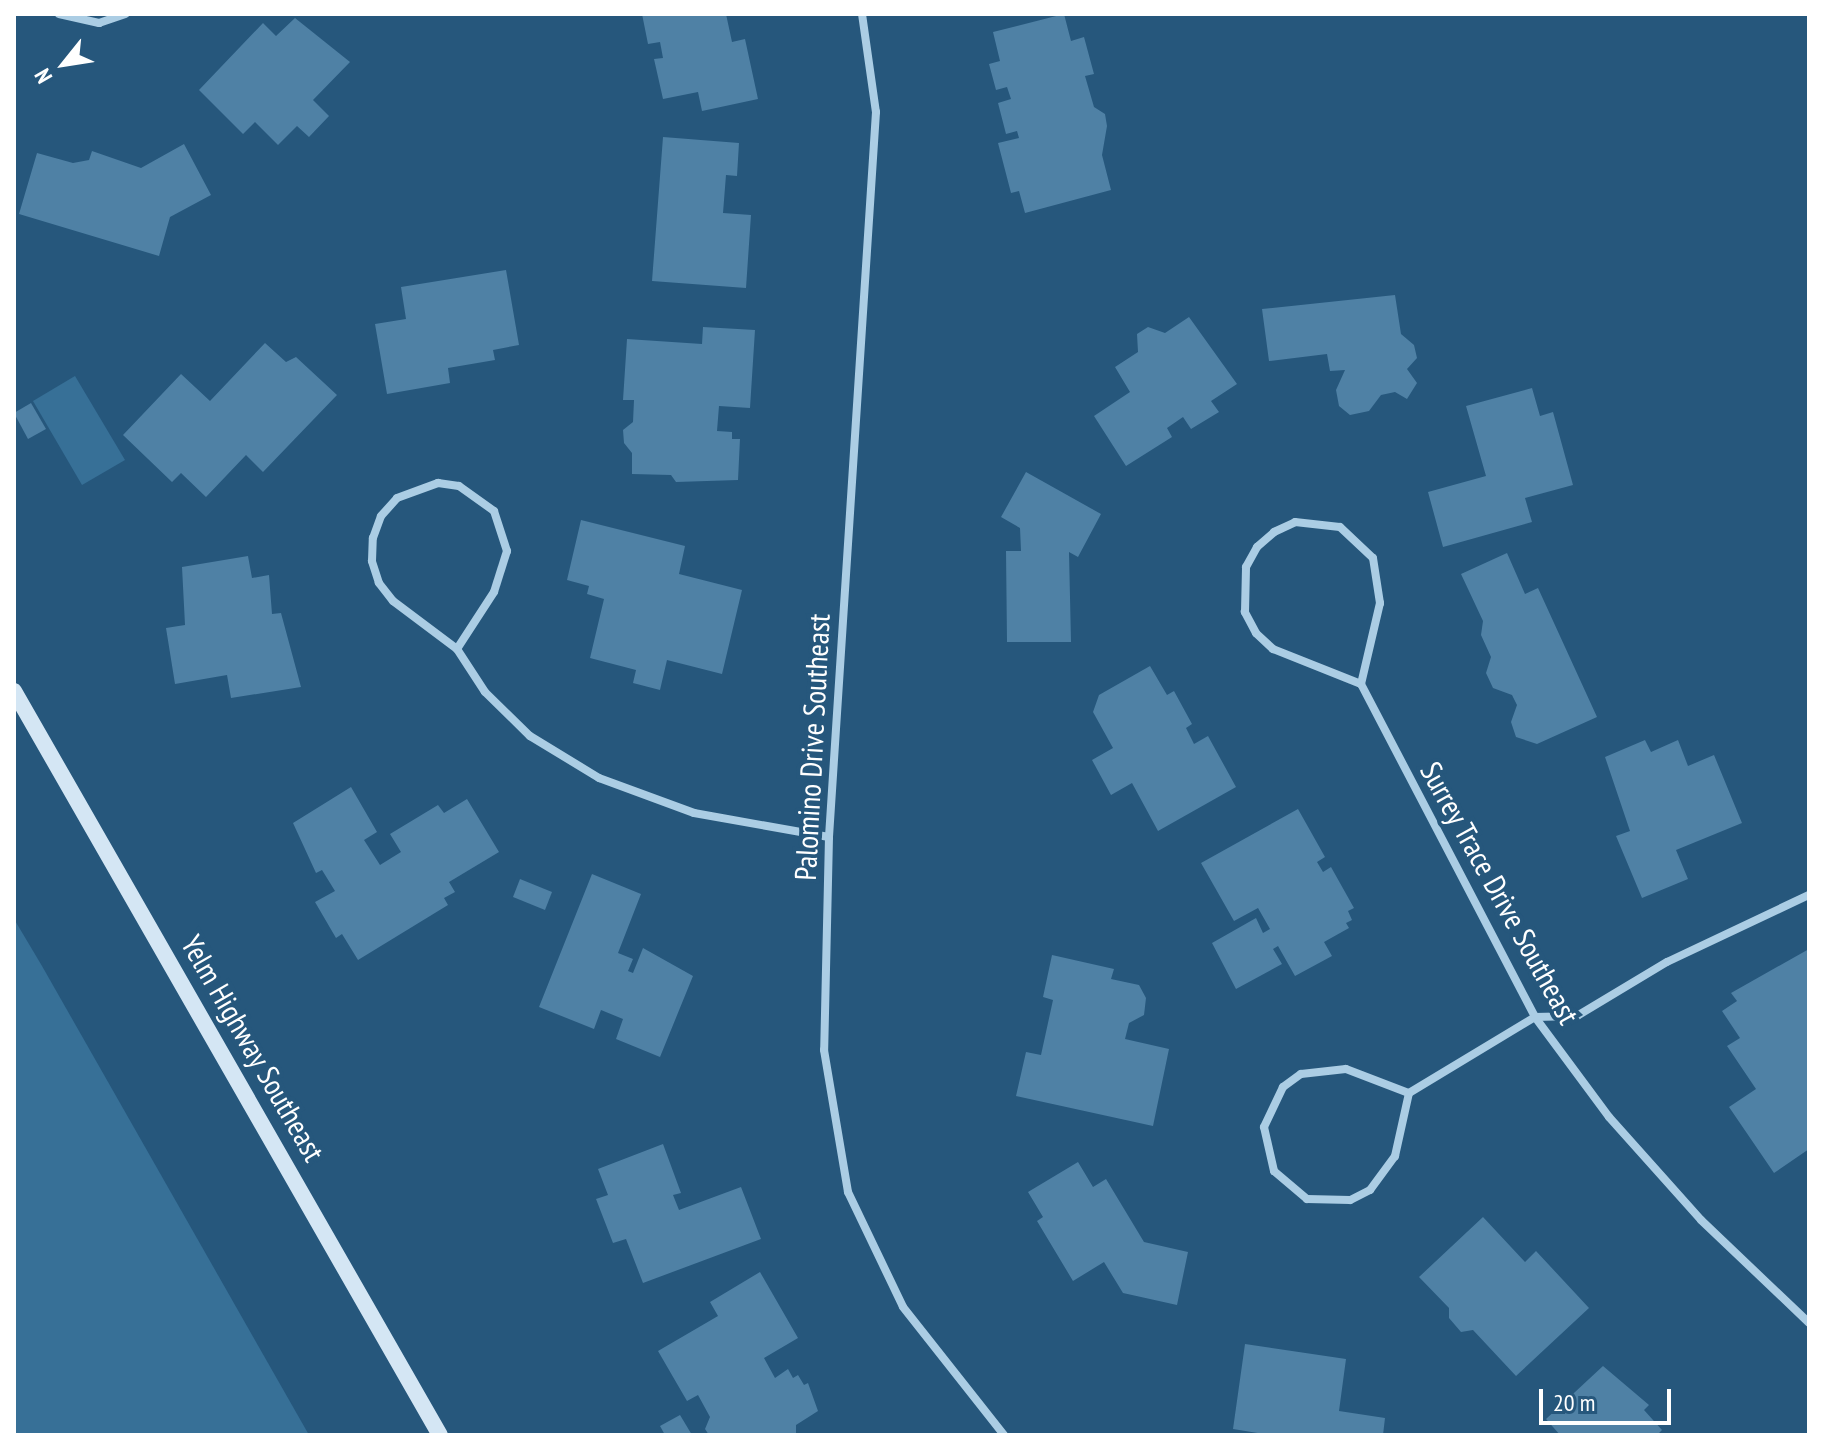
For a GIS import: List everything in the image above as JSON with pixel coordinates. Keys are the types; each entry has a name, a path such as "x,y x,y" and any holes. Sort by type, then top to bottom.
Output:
{"main road":[{"name":"Yelm Highway Southeast","path":"14,691 440,1435"}],"street":[{"path":"59,14 99,23 125,14"},
{"name":"Palomino Drive Southeast","path":"862,14 876,112 829,837 824,1050 848,1192 903,1307 1004,1435"},
{"path":"457,649 504,573 504,530 494,511 459,486 416,487 381,516 373,538 372,561 379,583 393,601 457,649 485,692 530,736 599,778 694,813 829,837"},
{"path":"1295,522 1329,524 1359,540 1373,558 1380,580 1380,603 1361,684 1273,649 1256,633 1245,612 1246,567 1257,547 1274,532 1295,522"},
{"name":"Surrey Trace Drive Southeast","path":"1361,684 1535,1017 1609,1117 1701,1220 1809,1323"},
{"path":"1409,1093 1346,1069 1301,1074 1277,1096 1264,1127 1274,1171 1307,1199 1350,1200 1370,1190 1395,1156 1409,1093 1535,1017 1577,1016 1667,962 1809,895"}],"shaded area":[{"path":"75,376 125,460 82,485 33,401"},
{"path":"14,919 42,966 309,1435 14,1435"}],"building":[{"path":"642,14 726,14 732,42 745,39 758,99 702,111 698,92 663,99 654,59 663,58 660,42 648,44"},
{"path":"1064,14 1071,41 1084,37 1094,74 1085,76 1094,107 1105,114 1107,126 1102,155 1111,190 1025,213 1019,191 1011,193 998,143 1019,138 1017,131 1006,134 998,103 1011,99 1007,87 996,90 989,64 1000,61 993,32"},
{"path":"295,18 350,62 313,100 329,116 309,137 297,126 278,145 255,122 243,134 199,90 263,23 276,36"},
{"path":"663,137 739,143 737,176 726,175 723,213 751,215 746,288 652,281"},
{"path":"184,144 211,195 170,217 159,256 19,214 37,153 73,163 89,160 92,151 141,168"},
{"path":"506,270 519,345 493,350 495,360 448,368 450,383 387,394 375,324 406,319 401,287"},
{"path":"1395,295 1401,334 1414,345 1417,358 1407,369 1417,383 1407,399 1395,392 1381,395 1369,411 1350,415 1339,406 1336,390 1345,370 1330,371 1327,354 1269,361 1262,309"},
{"path":"1189,317 1237,384 1211,401 1219,412 1191,429 1183,417 1167,428 1172,437 1126,466 1094,416 1130,392 1115,367 1138,352 1137,334 1148,327 1165,333"},
{"path":"703,327 755,330 750,408 719,406 717,431 732,432 732,439 740,439 738,480 676,482 671,475 632,474 632,453 624,443 623,430 633,422 634,400 623,400 627,339 702,344"},
{"path":"265,343 286,362 296,357 337,395 263,472 246,455 206,497 181,473 172,482 123,435 181,374 210,401"},
{"path":"1532,388 1540,416 1553,412 1573,485 1525,498 1532,522 1443,547 1428,492 1486,476 1466,406"},
{"path":"31,403 46,429 28,439 14,413"},
{"path":"1026,472 1101,514 1078,557 1069,552 1071,642 1007,642 1006,551 1021,551 1020,528 1001,517"},
{"path":"581,520 685,546 679,574 742,590 722,674 667,660 660,690 633,683 636,670 590,658 604,599 587,594 589,586 567,580"},
{"path":"1507,553 1525,594 1538,588 1597,717 1537,744 1516,737 1511,722 1517,705 1512,695 1493,688 1486,673 1491,657 1481,635 1483,621 1461,574"},
{"path":"248,556 252,578 269,575 272,614 281,613 301,687 231,698 227,675 175,684 166,628 185,625 182,567"},
{"path":"1150,666 1167,695 1174,691 1192,724 1186,728 1194,744 1208,736 1236,787 1158,831 1132,783 1111,795 1092,760 1113,748 1093,712 1099,695"},
{"path":"1645,740 1651,752 1678,740 1688,766 1714,755 1742,823 1676,850 1688,879 1642,898 1616,836 1630,831 1605,757"},
{"path":"351,787 377,832 364,840 380,865 401,852 390,834 438,805 444,813 467,799 499,852 449,882 455,892 444,898 448,905 358,960 342,934 336,938 315,902 335,891 322,870 316,873 293,823"},
{"path":"1298,809 1325,857 1317,862 1323,872 1331,867 1354,908 1348,911 1352,920 1346,923 1349,928 1324,942 1332,956 1295,976 1278,946 1273,949 1282,964 1236,989 1212,943 1256,918 1263,933 1270,929 1258,908 1234,921 1201,863"},
{"path":"592,874 641,894 618,953 633,959 628,971 633,973 643,948 693,976 660,1057 616,1039 623,1019 601,1010 594,1029 539,1007"},
{"path":"520,879 552,892 545,910 513,897"},
{"path":"1809,949 1809,1149 1774,1173 1729,1107 1756,1089 1727,1046 1740,1038 1722,1011 1737,1001 1731,993"},
{"path":"1052,955 1114,969 1111,979 1139,985 1146,998 1144,1015 1129,1023 1125,1039 1169,1049 1153,1126 1016,1096 1026,1052 1041,1055 1053,1000 1043,997"},
{"path":"663,1144 681,1193 673,1195 679,1210 741,1187 761,1239 643,1283 626,1239 613,1243 596,1199 608,1195 598,1169"},
{"path":"1078,1162 1093,1187 1106,1179 1144,1242 1188,1252 1177,1305 1123,1293 1104,1262 1073,1281 1037,1221 1043,1217 1028,1192"},
{"path":"1483,1217 1525,1262 1536,1251 1589,1308 1516,1376 1473,1330 1461,1332 1449,1318 1449,1308 1419,1277"},
{"path":"760,1272 798,1338 764,1358 775,1378 788,1369 793,1378 798,1375 804,1385 808,1383 818,1411 796,1425 796,1435 709,1435 705,1429 710,1417 698,1395 687,1401 658,1351 718,1316 710,1302"},
{"path":"1245,1344 1346,1359 1339,1411 1385,1418 1383,1435 1270,1435 1233,1429"},
{"path":"1603,1366 1649,1405 1644,1410 1662,1430 1657,1435 1560,1435 1546,1419"},
{"path":"680,1415 692,1435 665,1435 660,1426"}]}
